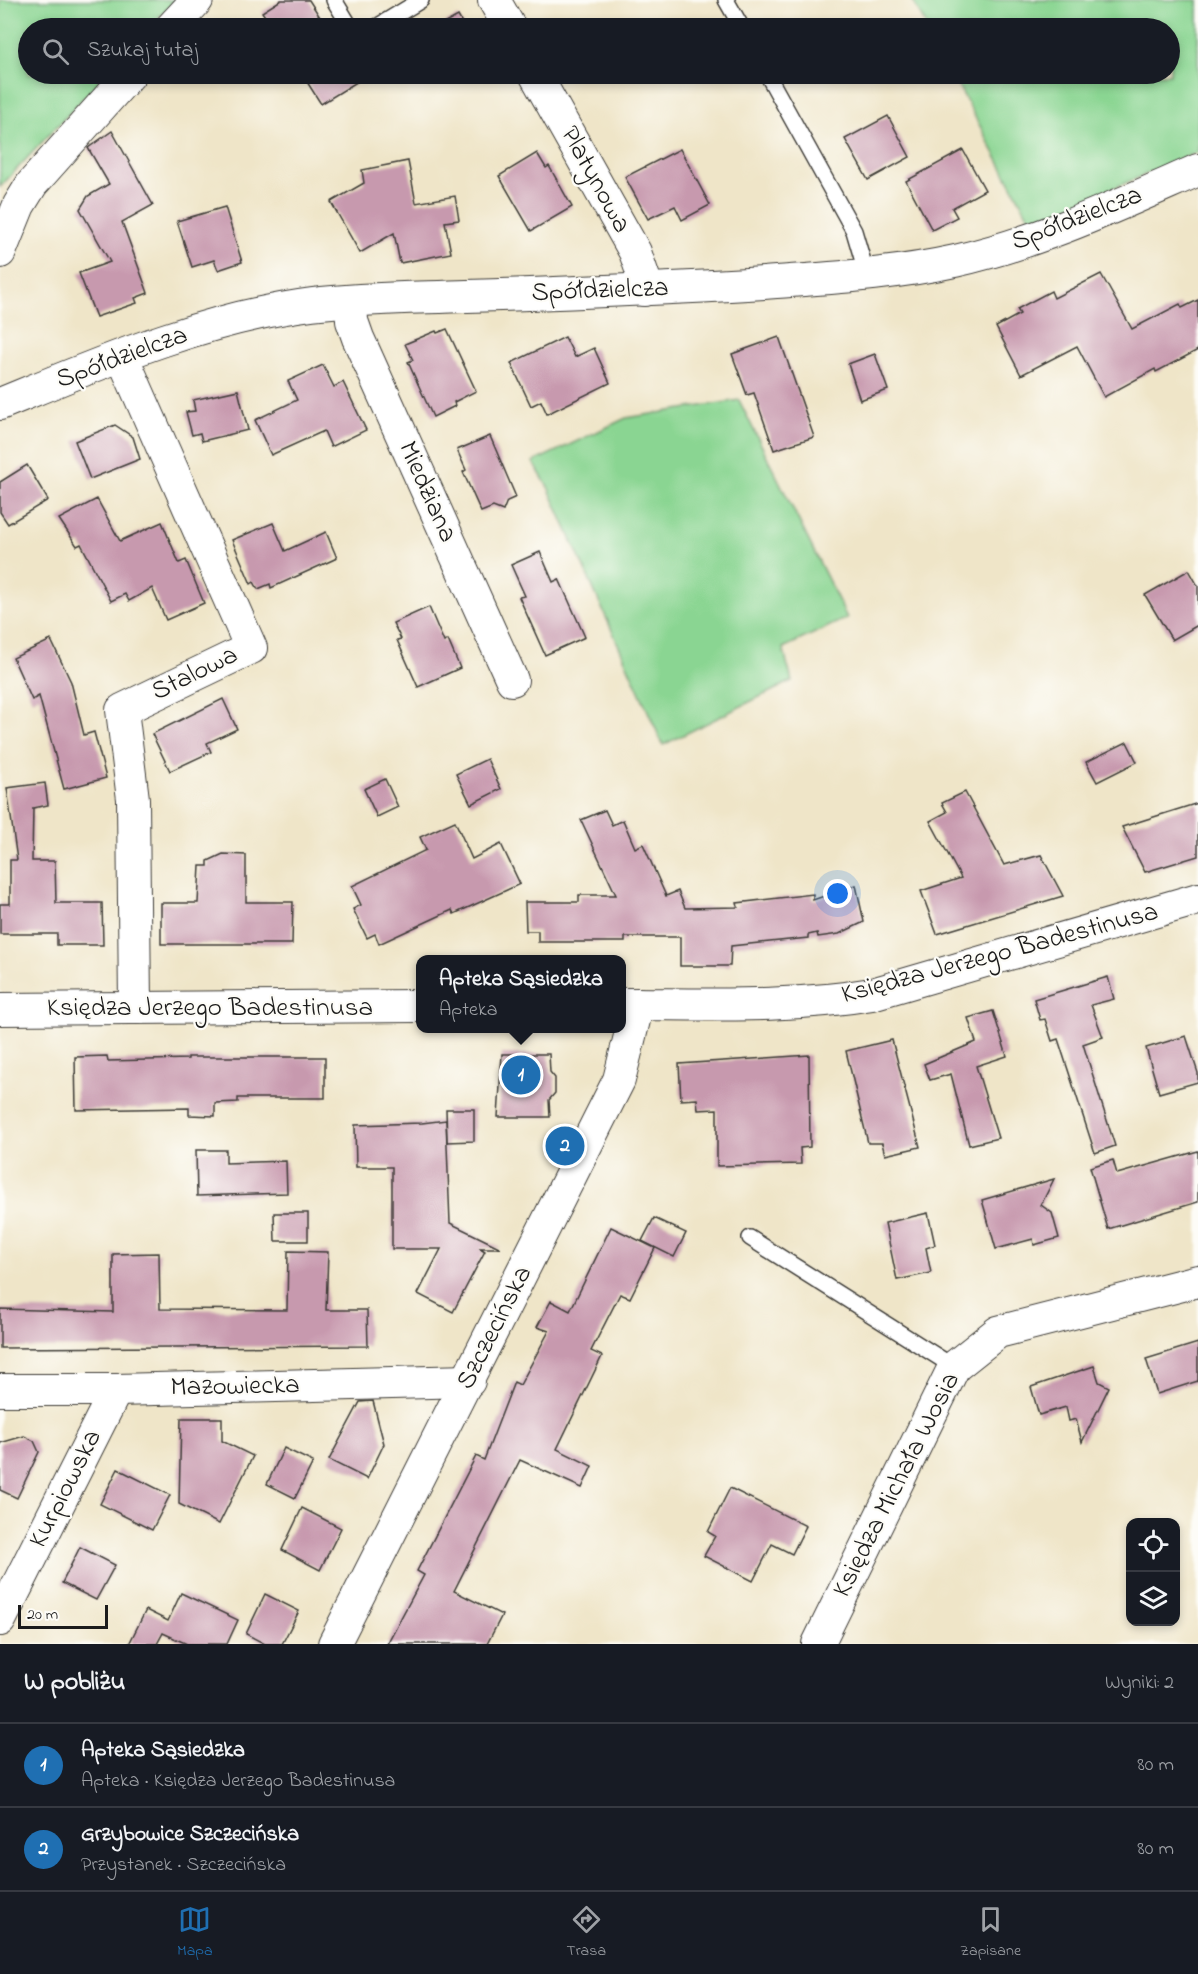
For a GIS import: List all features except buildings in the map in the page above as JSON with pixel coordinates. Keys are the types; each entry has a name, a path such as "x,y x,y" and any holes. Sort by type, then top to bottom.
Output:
{"street":[{"path":"180,18 196,0"},
{"path":"494,0 504,18"},
{"path":"0,252 19,205 32,184 120,84"},
{"name":"Platynowa","path":"541,84 635,252 644,278 644,290"},
{"name":"Spółdzielcza","path":"0,404 122,356 243,318 312,304 644,290 867,275 956,261 1032,239 1084,220 1197,172"},
{"name":"Miedziana","path":"351,301 352,321 358,338 512,680"},
{"name":"Stalowa","path":"122,356 251,648 122,710 133,799 135,1008"},
{"name":"Księdza Jerzego Badestinusa","path":"630,1004 791,1003 872,994 1198,899"},
{"name":"Szczecińska","path":"626,1032 630,1004"},
{"name":"Księdza Jerzego Badestinusa","path":"0,1009 416,1006"},
{"name":"Szczecińska","path":"334,1644 469,1381 619,1080 626,1033"},
{"name":"Księdza Michała Wosia","path":"818,1644 954,1367 998,1332 1198,1281"},
{"name":"Mazowiecka","path":"0,1390 116,1390 469,1381"},
{"name":"Kurpiowska","path":"0,1620 116,1390"}],"lane":[{"path":"334,0 345,18"},
{"path":"391,18 421,0"},
{"path":"726,0 736,18"},
{"path":"773,84 854,231 867,275"},
{"path":"750,1238 954,1367"}],"green space":[{"path":"0,0 176,0 158,18 18,18 18,84 97,84 0,187"},
{"path":"912,0 1198,0 1198,152 1032,223 957,84 1180,84 1180,18 922,18"},
{"path":"739,400 847,618 783,648 792,681 663,745 548,487 533,462 626,418"}],"place":[{"name":"Apteka Sąsiedzka","path":"521,1075"},
{"name":"Grzybowice Szczecińska","path":"565,1146"}]}
